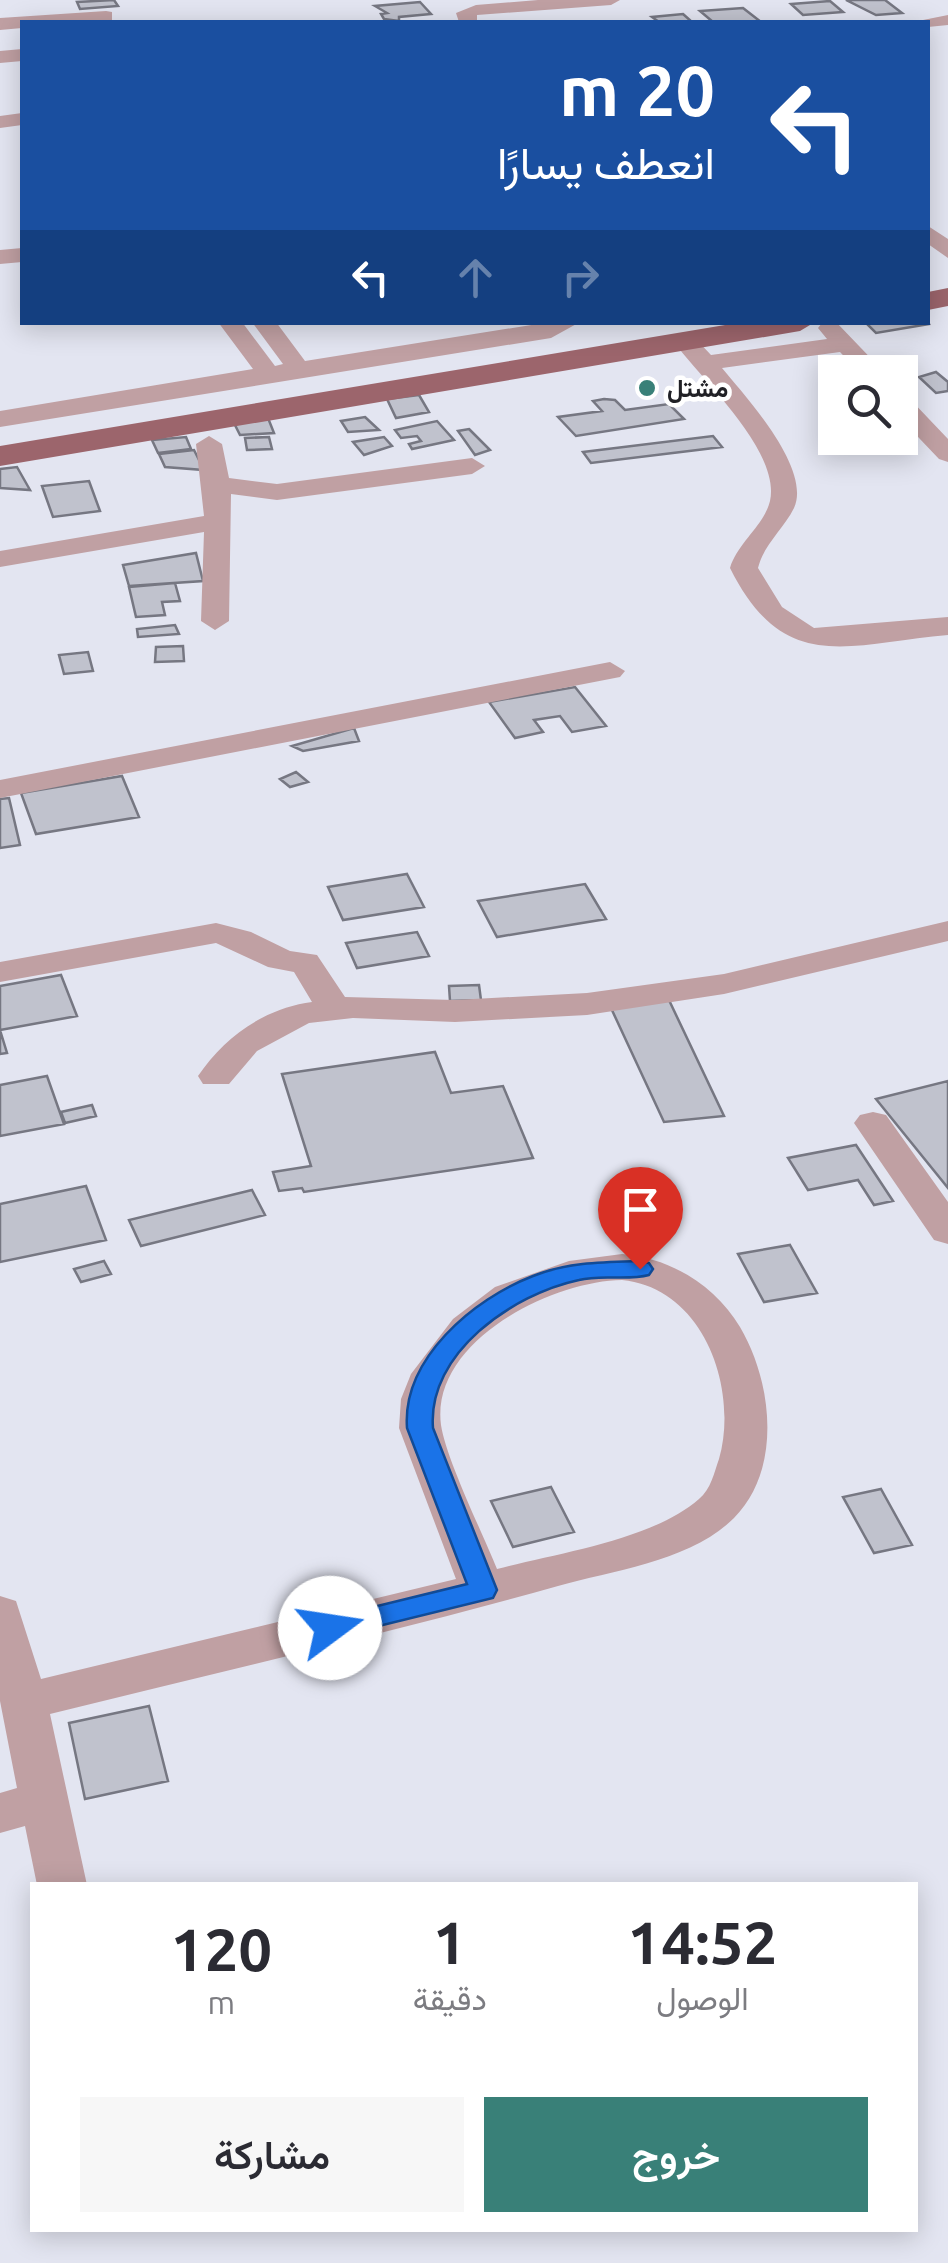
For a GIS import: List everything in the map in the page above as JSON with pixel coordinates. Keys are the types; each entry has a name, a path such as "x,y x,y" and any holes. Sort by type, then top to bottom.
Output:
{"main road":[{"path":"0,456 695,352 737,328 768,325"}],"street":[{"path":"462,20 465,13 476,10 611,0"},
{"path":"53,20 106,16"},
{"path":"231,325 264,368"},
{"path":"265,325 294,363"},
{"path":"0,404 264,368 489,325"},
{"path":"294,363 551,331 563,325"},
{"path":"828,325 856,355"},
{"path":"695,352 845,344"},
{"path":"695,352 783,469 785,498 752,546 744,568 765,606 782,625 796,635 818,638 948,626"},
{"path":"0,419 26,418 264,368"},
{"path":"918,422 948,454"},
{"path":"209,444 218,485 214,621"},
{"path":"218,485 277,492 472,466"},
{"path":"0,558 216,522"},
{"path":"0,789 610,671"},
{"path":"216,1076 244,1043 300,1014 334,1008 455,1011 587,1004 724,984 948,931"},
{"path":"0,972 216,933 238,936 272,960 305,962 334,1008"},
{"path":"873,1124 948,1231"},
{"path":"24,1702 484,1590 666,1539 690,1528 724,1500 742,1457 749,1410 742,1366 728,1337 676,1286 640,1269 614,1267 540,1282 476,1320 424,1384 418,1408 420,1428 484,1590"},
{"path":"0,1613 24,1702 22,1806 60,1882"}],"building":[{"path":"114,0 118,6 80,9 77,2"},
{"path":"846,0 885,0 902,13 876,15"},
{"path":"830,1 843,12 803,15 791,4"},
{"path":"420,2 431,14 384,19 381,14 387,13 375,6"},
{"path":"743,8 758,20 711,20 700,11"},
{"path":"683,14 690,20 656,20 652,17"},
{"path":"868,325 923,325 876,333"},
{"path":"936,372 948,382 948,391 936,393 919,377"},
{"path":"419,395 429,412 396,418 387,399"},
{"path":"615,400 625,410 669,404 684,419 576,436 558,417 602,411 593,401"},
{"path":"365,417 379,430 348,432 341,421"},
{"path":"268,418 274,433 240,435 233,421"},
{"path":"437,421 454,440 412,449 409,444 421,441 417,436 401,438 395,430"},
{"path":"469,429 490,450 475,455 458,431"},
{"path":"713,436 722,447 591,463 583,452"},
{"path":"186,437 191,449 158,453 152,440"},
{"path":"269,437 272,449 247,450 245,438"},
{"path":"384,437 392,446 364,455 353,442"},
{"path":"194,450 204,470 165,467 159,454"},
{"path":"17,467 30,490 0,488 0,469"},
{"path":"89,481 100,511 53,517 42,486"},
{"path":"196,553 203,581 129,586 123,565"},
{"path":"175,583 180,601 162,602 165,615 136,617 129,587"},
{"path":"175,625 179,634 138,637 137,629"},
{"path":"183,646 184,661 155,662 156,647"},
{"path":"88,652 93,671 64,674 59,655"},
{"path":"575,687 606,726 572,732 560,716 534,720 543,732 515,738 489,702"},
{"path":"354,728 359,741 303,751 292,746"},
{"path":"296,772 308,782 290,787 280,779"},
{"path":"122,776 139,817 36,834 21,793"},
{"path":"9,798 20,845 0,848 0,799"},
{"path":"407,874 424,907 343,920 328,887"},
{"path":"585,884 606,919 497,937 478,901"},
{"path":"417,932 429,956 357,968 346,943"},
{"path":"61,975 77,1016 0,1030 0,986"},
{"path":"479,985 481,1000 450,1001 449,986"},
{"path":"668,998 724,1116 664,1122 611,1008"},
{"path":"0,1030 7,1053 0,1054"},
{"path":"435,1052 451,1093 503,1086 533,1158 304,1192 302,1188 279,1191 273,1172 311,1166 282,1074"},
{"path":"47,1076 64,1124 0,1136 0,1085"},
{"path":"948,1081 948,1188 876,1099"},
{"path":"92,1105 96,1116 65,1123 61,1112"},
{"path":"856,1145 893,1201 874,1205 858,1180 808,1190 788,1158"},
{"path":"86,1186 106,1240 0,1262 0,1204"},
{"path":"252,1190 265,1215 141,1246 129,1220"},
{"path":"790,1245 817,1293 764,1302 738,1254"},
{"path":"104,1261 111,1274 81,1282 74,1269"},
{"path":"551,1487 574,1532 513,1547 491,1501"},
{"path":"881,1489 912,1545 874,1553 843,1497"},
{"path":"149,1706 168,1781 85,1799 69,1723"}],"place":[{"name":"مشتل","path":"647,388"}],"route":[{"path":"330,1628 484,1590 420,1428 418,1408 424,1384 442,1356 476,1320 507,1297 540,1282 584,1270 640,1269"}]}
